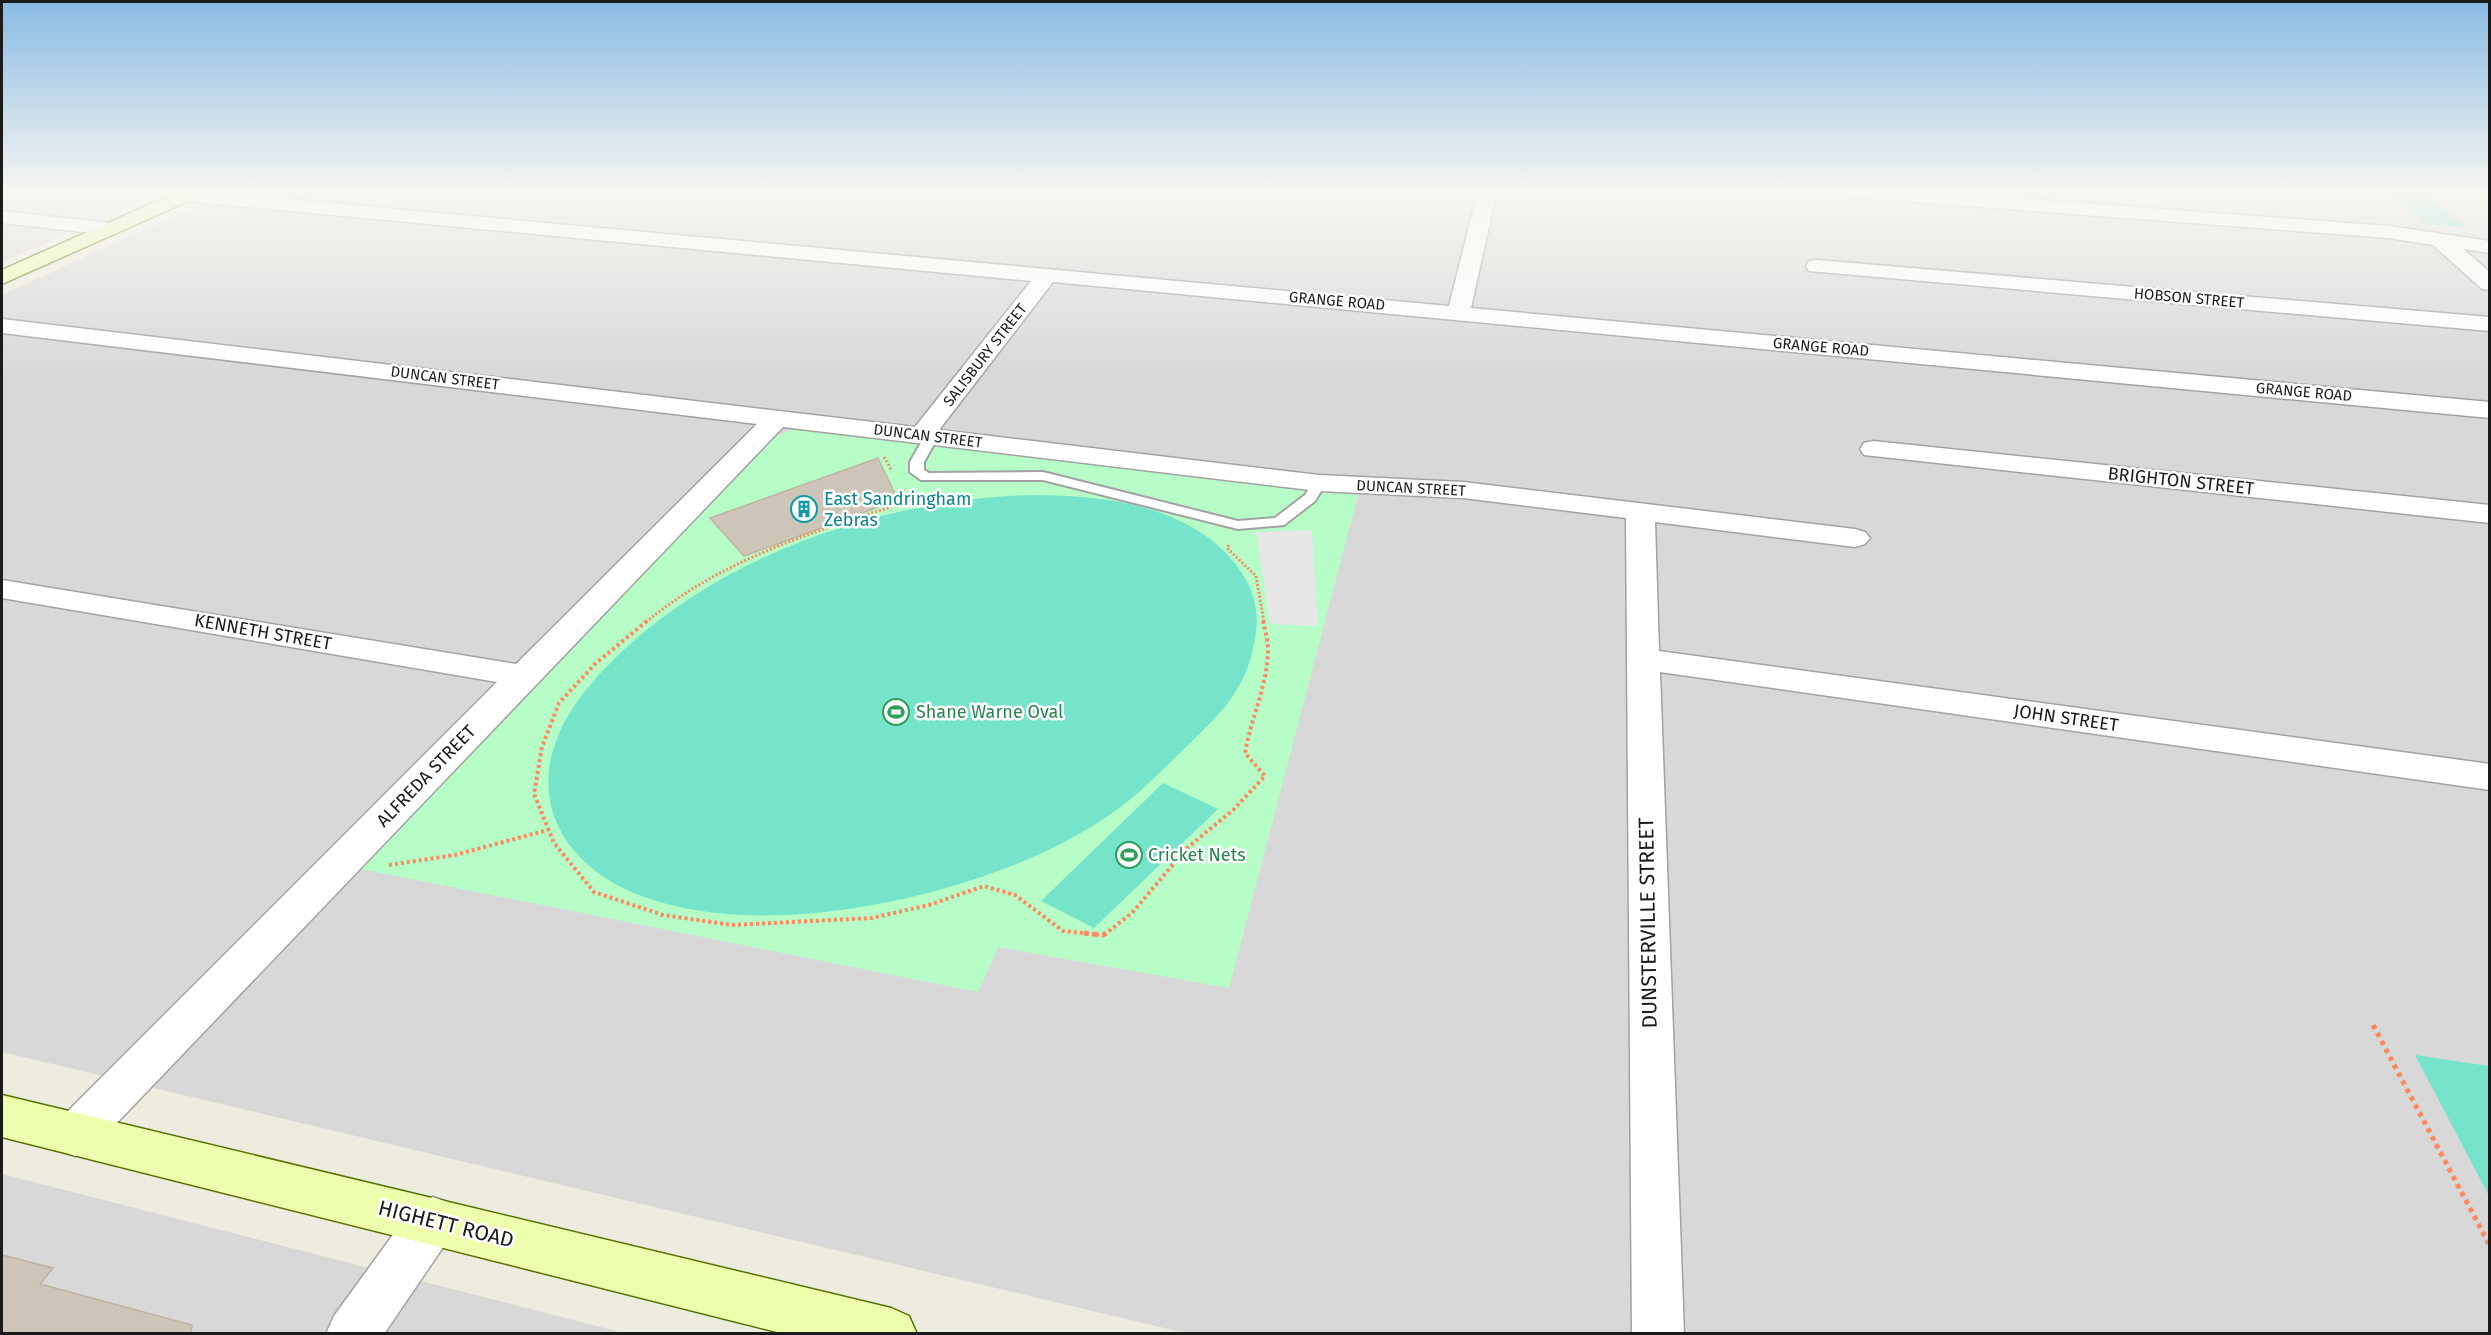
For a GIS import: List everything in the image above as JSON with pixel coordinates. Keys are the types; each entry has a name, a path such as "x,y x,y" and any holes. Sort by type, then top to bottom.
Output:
{"street":[{"path":"2,278 59,252"},
{"name":"GRANGE ROAD","path":"818,252 2490,410"},
{"path":"1459,312 1473,252"},
{"path":"2454,252 2490,284"},
{"name":"HOBSON STREET","path":"1817,266 2490,324"},
{"name":"SALISBURY STREET","path":"926,436 1048,274"},
{"name":"DUNCAN STREET","path":"2,326 1319,483 1463,490 1855,537"},
{"name":"ALFREDA STREET","path":"75,1135 777,418"},
{"name":"BRIGHTON STREET","path":"1873,449 2490,514"},
{"name":"DUNSTERVILLE STREET","path":"1640,513 1658,1334"},
{"name":"KENNETH STREET","path":"2,589 524,676"},
{"name":"JOHN STREET","path":"1643,659 2490,777"},
{"name":"HIGHETT ROAD","path":"2,1116 891,1334"},
{"path":"352,1334 433,1220"}],"lane":[{"path":"926,436 917,462 917,472 926,477 1043,476 1238,525 1279,522 1310,498 1319,483"}],"path":[{"path":"868,428 894,475"},
{"path":"900,484 910,501 833,525 756,554 699,584 663,608 595,663 559,704 542,747 534,794 554,843 594,892 663,915 732,925 872,918 929,905 984,886 1015,895 1063,931 1102,935 1132,913 1187,848 1233,810 1265,776 1245,753 1250,725 1262,691 1268,648 1256,576 1227,548 1238,525"},
{"path":"388,865 455,855 548,830"},
{"path":"2373,1025 2490,1246"}],"shaded area":[{"path":"2,252 24,252 2,262"},
{"path":"95,252 2489,252 2489,1333 1185,1333 2,1052 2,295","holes":["800,429 1229,987 998,947 978,992 777,435"]},
{"path":"1312,530 1318,626 1270,624 1256,532"},
{"path":"2,1174 624,1333 2,1333"}],"green space":[{"path":"810,429 1358,495 1229,988 998,947 978,992 356,868 772,439 791,430"},
{"name":"Shane Warne Oval","path":"1032,495 1116,501 1171,517 1196,529 1218,545 1237,566 1253,597 1256,632 1246,672 1238,688 1205,729 1130,800 1088,829 1007,868 917,896 827,912 750,915 714,913 679,907 644,897 618,885 595,870 576,853 561,832 552,809 548,784 551,758 561,729 574,706 600,674 628,646 670,612 716,582 765,557 817,536 870,519 924,507 978,499"},
{"name":"Cricket Nets","path":"1163,783 1218,809 1094,928 1041,901"},
{"path":"2415,1055 2489,1066 2489,1196"}],"building":[{"name":"East Sandringham Zebras","path":"878,458 898,500 744,556 710,518"},
{"path":"2,1255 53,1268 40,1284 192,1325 191,1334 2,1334"}],"place":[{"name":"East Sandringham Zebras","path":"804,509"},
{"name":"Shane Warne Oval","path":"896,712"},
{"name":"Cricket Nets","path":"1129,855"}]}
